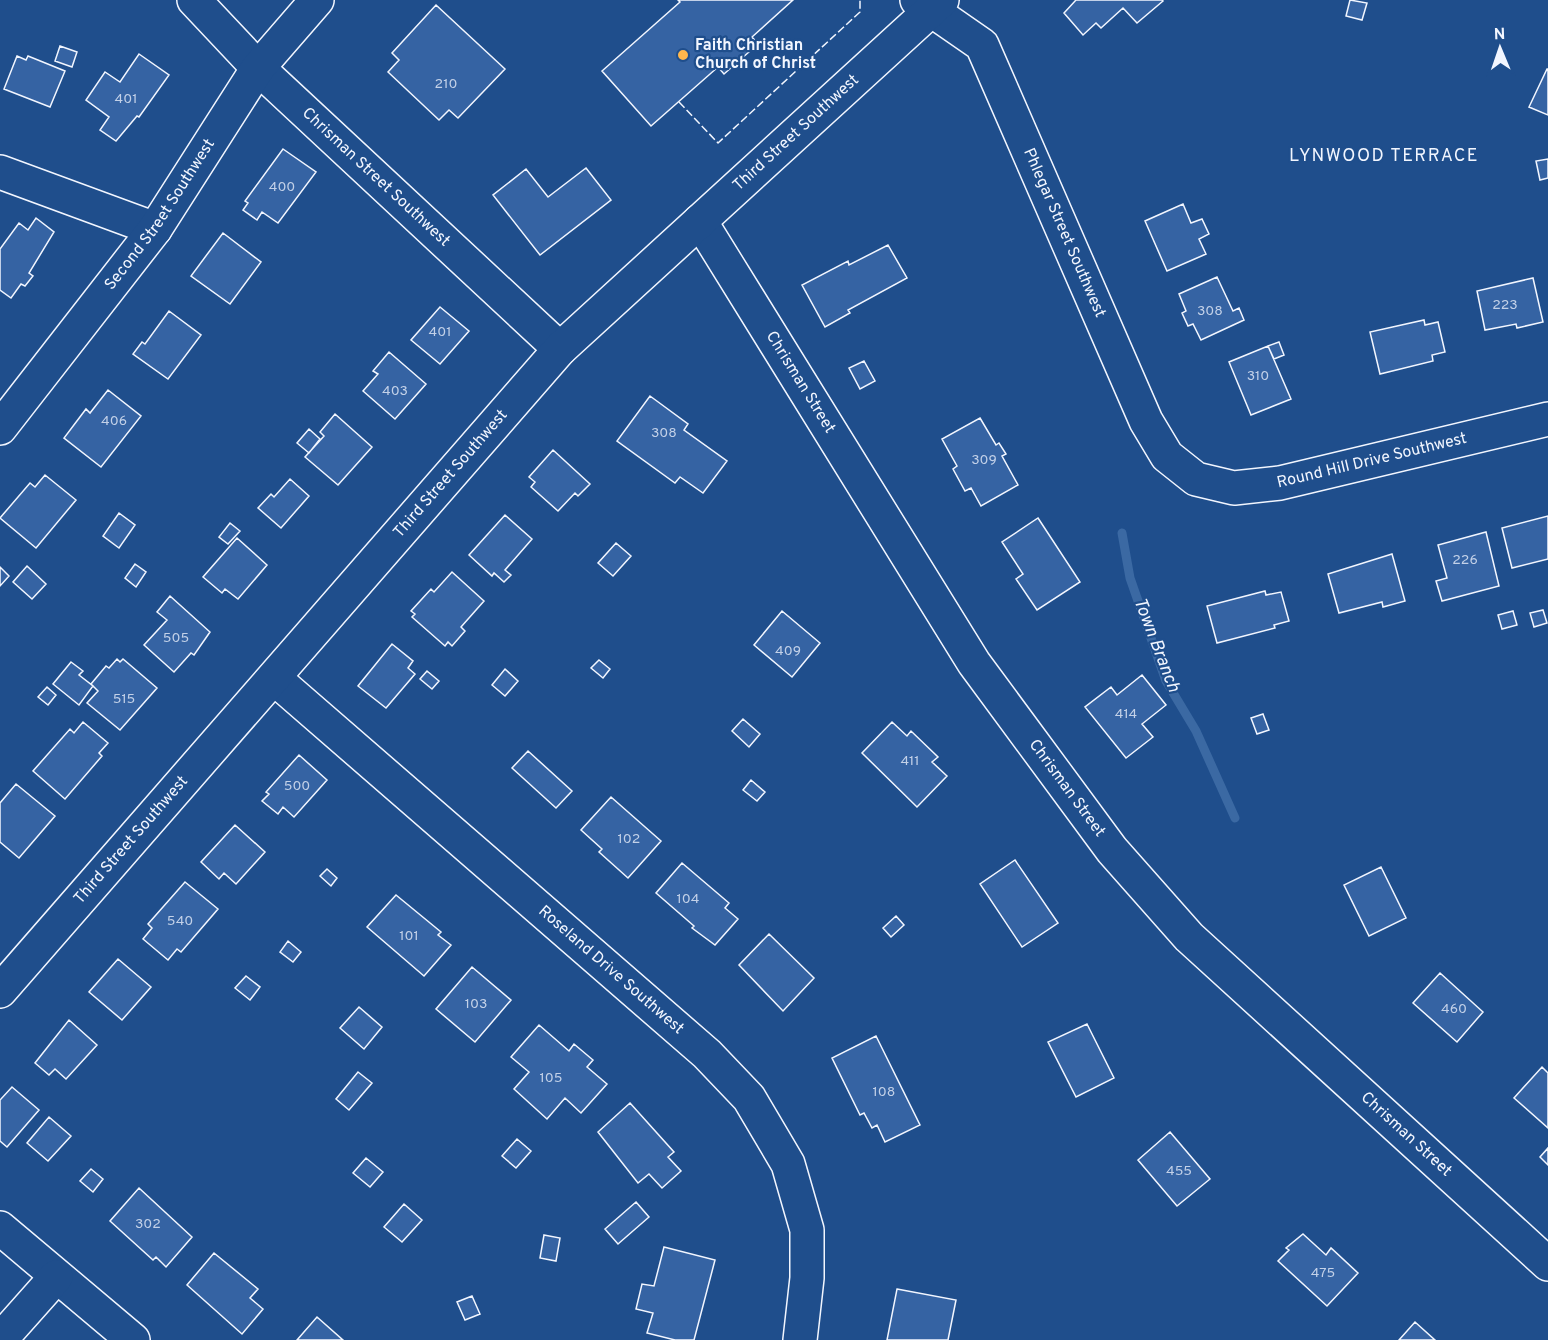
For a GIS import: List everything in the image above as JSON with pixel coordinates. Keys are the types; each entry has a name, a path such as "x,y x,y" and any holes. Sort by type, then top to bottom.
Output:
{"street":[{"name":"Chrisman Street Southwest","path":"194,0 258,68 560,349"},
{"name":"Second Street Southwest","path":"0,429 155,229 258,68 317,0"},
{"name":"Third Street Southwest","path":"0,991 560,349 700,221 930,3"},
{"name":"Phlegar Street Southwest","path":"930,3 982,45 1146,421 1167,456 1196,478"},
{"path":"0,172 155,229"},
{"name":"Chrisman Street","path":"700,221 974,663 1112,850 1189,937 1548,1264"},
{"name":"Round Hill Drive Southwest","path":"1196,478 1234,488 1280,483 1548,419"},
{"name":"Roseland Drive Southwest","path":"274,678 707,1054 749,1098 788,1164 807,1230 807,1278 800,1340"},
{"path":"0,1228 133,1340"},
{"path":"0,1340 56,1277"}],"building":[{"name":"Faith Christian Church of Christ","path":"678,0 793,0 752,37 758,44 724,74 718,67 651,126 602,71 680,2"},
{"path":"1076,0 1163,1 1137,23 1123,8 1101,28 1096,23 1083,35 1064,13"},
{"path":"1350,0 1367,3 1362,20 1346,16"},
{"path":"436,5 505,69 458,118 449,110 439,120 388,72 399,60 392,53"},
{"path":"60,46 77,52 72,67 55,61"},
{"path":"139,54 169,75 139,117 137,116 116,141 100,130 109,117 86,100 105,72 120,82"},
{"path":"17,56 26,60 28,56 65,71 50,107 4,89"},
{"path":"1548,69 1548,115 1529,107"},
{"path":"283,149 316,172 278,223 262,212 257,220 243,210 248,203 245,201"},
{"path":"1548,159 1548,178 1540,180 1536,161"},
{"path":"586,168 611,200 540,255 493,195 526,169 548,197"},
{"path":"1183,204 1191,223 1202,219 1209,234 1199,239 1206,254 1167,271 1145,221"},
{"path":"36,218 54,232 29,273 33,276 25,286 21,284 11,298 0,290 0,249 19,223 28,230"},
{"path":"223,233 261,262 230,304 191,276"},
{"path":"888,245 907,278 848,310 850,313 825,327 802,285 848,261 849,265"},
{"path":"1217,277 1233,311 1239,308 1244,320 1201,340 1193,324 1188,326 1182,313 1186,311 1179,294"},
{"path":"1533,278 1543,322 1517,328 1516,324 1485,330 1477,291"},
{"path":"440,307 469,331 440,364 411,340"},
{"path":"169,311 201,335 168,379 133,354 142,342 145,344"},
{"path":"1424,320 1425,325 1438,322 1445,352 1432,355 1433,361 1380,374 1370,332"},
{"path":"1279,342 1284,355 1274,359 1268,346"},
{"path":"1268,346 1291,399 1251,415 1229,362"},
{"path":"389,352 426,384 395,419 363,391 378,374 373,371"},
{"path":"864,361 875,381 860,389 849,368"},
{"path":"108,390 141,416 101,467 64,438 86,409 90,413"},
{"path":"650,396 688,424 684,430 727,461 703,493 680,477 675,483 617,441"},
{"path":"335,414 372,447 338,485 305,457 324,436 320,432"},
{"path":"980,418 996,445 999,443 1006,454 1002,456 1018,485 981,506 971,488 965,491 953,469 957,466 942,439"},
{"path":"309,429 320,439 309,453 297,443"},
{"path":"553,450 590,484 578,496 575,493 558,511 531,487 535,482 529,477"},
{"path":"45,475 76,500 36,548 0,518 30,483 35,487"},
{"path":"290,479 309,496 281,528 258,508 271,494 274,497"},
{"path":"119,513 135,525 119,548 103,536"},
{"path":"505,515 532,539 505,570 511,575 504,582 494,573 492,576 469,555"},
{"path":"1548,516 1548,559 1512,568 1502,528"},
{"path":"1038,518 1080,582 1037,610 1016,579 1023,574 1002,542"},
{"path":"230,523 240,531 228,544 219,537"},
{"path":"1486,532 1499,586 1442,601 1436,581 1447,578 1438,545"},
{"path":"237,538 267,565 238,599 225,589 222,593 203,577"},
{"path":"616,543 631,556 613,576 598,563"},
{"path":"1392,554 1405,601 1383,607 1382,602 1339,613 1328,574"},
{"path":"135,564 146,572 136,587 125,578"},
{"path":"27,566 46,584 32,599 13,582"},
{"path":"0,567 9,576 0,586"},
{"path":"452,572 484,601 461,627 465,631 452,646 448,642 445,646 412,617 415,614 411,611 431,589 434,592"},
{"path":"1265,591 1266,595 1281,592 1289,621 1274,625 1275,628 1217,643 1207,606"},
{"path":"170,596 210,632 194,655 191,653 174,672 144,645 167,620 157,612"},
{"path":"1543,610 1547,623 1534,627 1530,613"},
{"path":"782,611 820,643 792,677 754,645"},
{"path":"1513,611 1517,625 1502,629 1498,615"},
{"path":"392,644 413,661 408,668 415,674 386,708 358,686"},
{"path":"117,659 120,662 123,659 157,688 120,730 87,703 98,691 91,684 106,666 109,668"},
{"path":"599,660 610,669 603,678 591,668"},
{"path":"71,662 83,671 79,675 93,686 79,705 53,684"},
{"path":"505,669 518,681 505,696 492,685"},
{"path":"427,671 439,681 432,689 420,679"},
{"path":"1142,675 1166,705 1142,724 1153,737 1126,758 1085,707 1111,687 1117,695"},
{"path":"47,687 56,695 48,705 38,697"},
{"path":"1263,714 1269,730 1257,734 1251,718"},
{"path":"743,719 760,734 749,747 732,731"},
{"path":"83,722 108,743 99,753 102,756 65,799 33,771 70,729 74,733"},
{"path":"892,722 907,736 911,731 938,757 932,762 947,776 917,807 862,753"},
{"path":"528,751 572,791 556,808 512,768"},
{"path":"299,755 327,780 294,817 283,807 278,814 262,801 269,794 266,792"},
{"path":"751,780 765,792 757,801 743,790"},
{"path":"16,784 55,816 19,858 0,842 0,803"},
{"path":"611,797 661,841 628,878 599,852 602,849 581,830"},
{"path":"235,825 265,852 236,884 224,873 219,879 201,862"},
{"path":"1015,860 1058,923 1022,947 980,884"},
{"path":"682,863 729,903 725,908 738,919 715,945 692,928 694,926 656,893"},
{"path":"1381,867 1406,918 1369,936 1344,885"},
{"path":"327,869 337,878 331,886 320,876"},
{"path":"185,882 218,909 181,952 177,949 168,960 143,939 152,928 148,924"},
{"path":"396,895 441,932 438,935 451,945 424,976 367,927"},
{"path":"896,916 904,925 891,937 883,928"},
{"path":"769,934 814,978 783,1011 739,965"},
{"path":"288,941 301,952 293,962 280,952"},
{"path":"118,959 151,987 122,1020 89,992"},
{"path":"472,967 511,1000 475,1042 436,1009"},
{"path":"1440,973 1483,1012 1457,1042 1413,1003"},
{"path":"246,976 260,987 250,1000 235,988"},
{"path":"359,1007 382,1027 364,1049 340,1028"},
{"path":"69,1020 97,1045 66,1079 55,1069 49,1075 35,1063"},
{"path":"1087,1024 1114,1078 1076,1097 1048,1042"},
{"path":"539,1025 569,1051 574,1044 593,1060 587,1067 607,1084 581,1113 565,1098 547,1119 514,1089 529,1072 511,1057"},
{"path":"876,1036 920,1125 885,1142 877,1125 872,1128 864,1113 860,1115 832,1058"},
{"path":"1542,1067 1548,1073 1548,1128 1514,1098"},
{"path":"358,1072 372,1083 349,1110 336,1099"},
{"path":"12,1087 39,1110 7,1147 0,1141 0,1100"},
{"path":"630,1103 674,1152 668,1157 681,1171 662,1188 649,1174 638,1183 598,1132"},
{"path":"49,1117 71,1136 48,1161 27,1143"},
{"path":"1170,1132 1210,1179 1177,1206 1138,1160"},
{"path":"517,1139 531,1151 516,1168 502,1156"},
{"path":"1548,1148 1548,1165 1540,1157"},
{"path":"366,1158 383,1172 370,1187 353,1173"},
{"path":"91,1169 103,1179 93,1192 80,1181"},
{"path":"139,1188 192,1237 166,1267 156,1257 153,1260 110,1221"},
{"path":"636,1202 649,1217 618,1244 605,1229"},
{"path":"404,1204 422,1220 402,1242 384,1227"},
{"path":"1303,1234 1326,1255 1331,1248 1358,1273 1327,1306 1278,1261 1289,1250 1286,1248"},
{"path":"544,1235 560,1238 556,1261 540,1258"},
{"path":"664,1247 715,1260 694,1340 675,1340 647,1333 653,1313 636,1309 642,1284 654,1286"},
{"path":"214,1253 258,1289 250,1298 263,1309 242,1334 187,1285"},
{"path":"897,1289 956,1300 948,1340 887,1340"},
{"path":"472,1296 480,1314 465,1320 457,1302"},
{"path":"317,1317 343,1340 297,1340"},
{"path":"1415,1322 1435,1340 1399,1340"}],"waterway":[{"name":"Town Branch","path":"1122,533 1130,578 1166,681 1196,731 1235,818"}],"fence":[{"path":"679,102 718,143 860,12 860,0"}],"place":[{"name":"Faith Christian Church of Christ","path":"683,55"}],"district":[{"name":"LYNWOOD TERRACE","path":"1384,156"}]}
